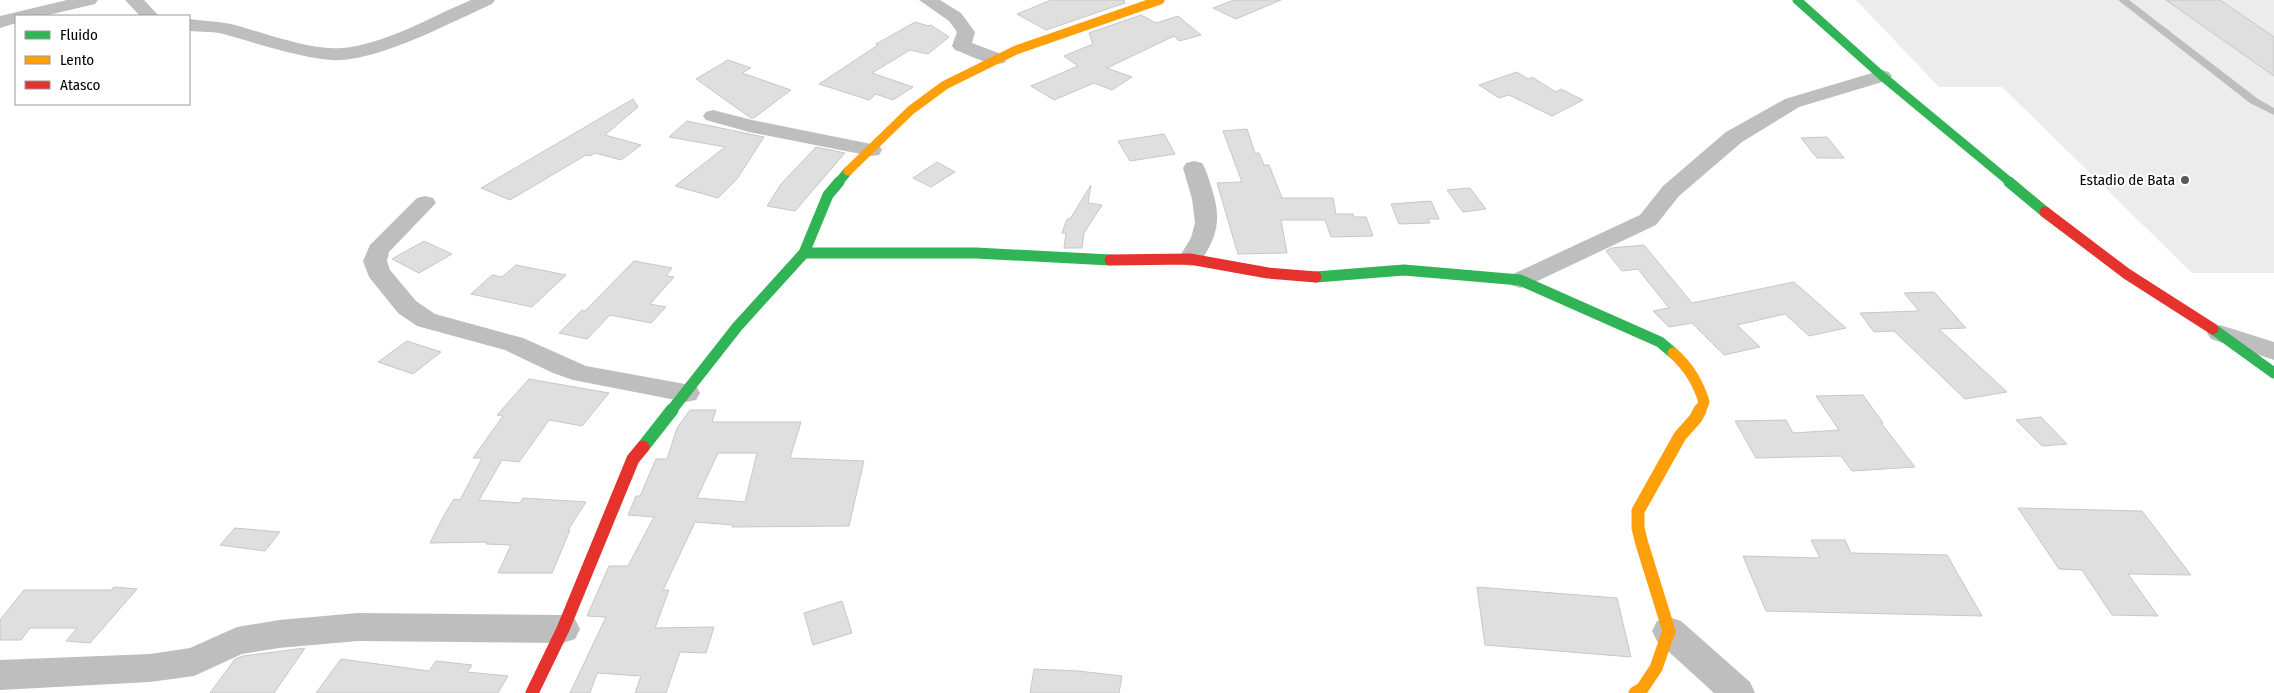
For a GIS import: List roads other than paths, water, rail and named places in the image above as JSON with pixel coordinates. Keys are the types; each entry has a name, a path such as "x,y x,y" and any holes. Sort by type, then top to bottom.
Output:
{"street":[{"path":"27,15 89,0"},
{"path":"134,0 149,15"},
{"path":"190,25 228,29 247,36 319,52 342,54 386,44 486,0"},
{"path":"928,0 954,17 966,32 962,46 997,59"},
{"path":"532,693 563,629 634,459 737,327 804,253 834,186 911,110 945,85 1016,50 1074,28 1160,0"},
{"path":"1797,0 1882,76 2087,246 2136,282 2216,331 2274,373"},
{"path":"0,22 15,18"},
{"path":"1520,280 1648,220 1671,191 1734,138 1792,103 1882,76"},
{"path":"714,116 750,126 871,150"},
{"path":"1190,259 1205,231 1204,202 1194,168"},
{"path":"425,203 378,250 376,261 378,272 407,307 426,320 514,344 562,367 584,374 686,393"},
{"path":"804,253 926,252 1116,260 1190,259 1268,273 1322,278 1360,272 1404,270 1520,280 1660,342 1685,363 1698,382 1704,402 1696,418 1680,436 1638,511 1638,528 1669,631 1738,693"},
{"path":"2216,331 2274,351"},
{"path":"0,675 150,668 194,662 238,642 279,634 348,628 563,629"},
{"path":"1635,693 1642,688 1656,668 1669,631"}],"lane":[{"path":"2123,0 2254,101 2274,112"}],"place":[{"name":"Estadio de Bata","path":"2185,180"}]}
